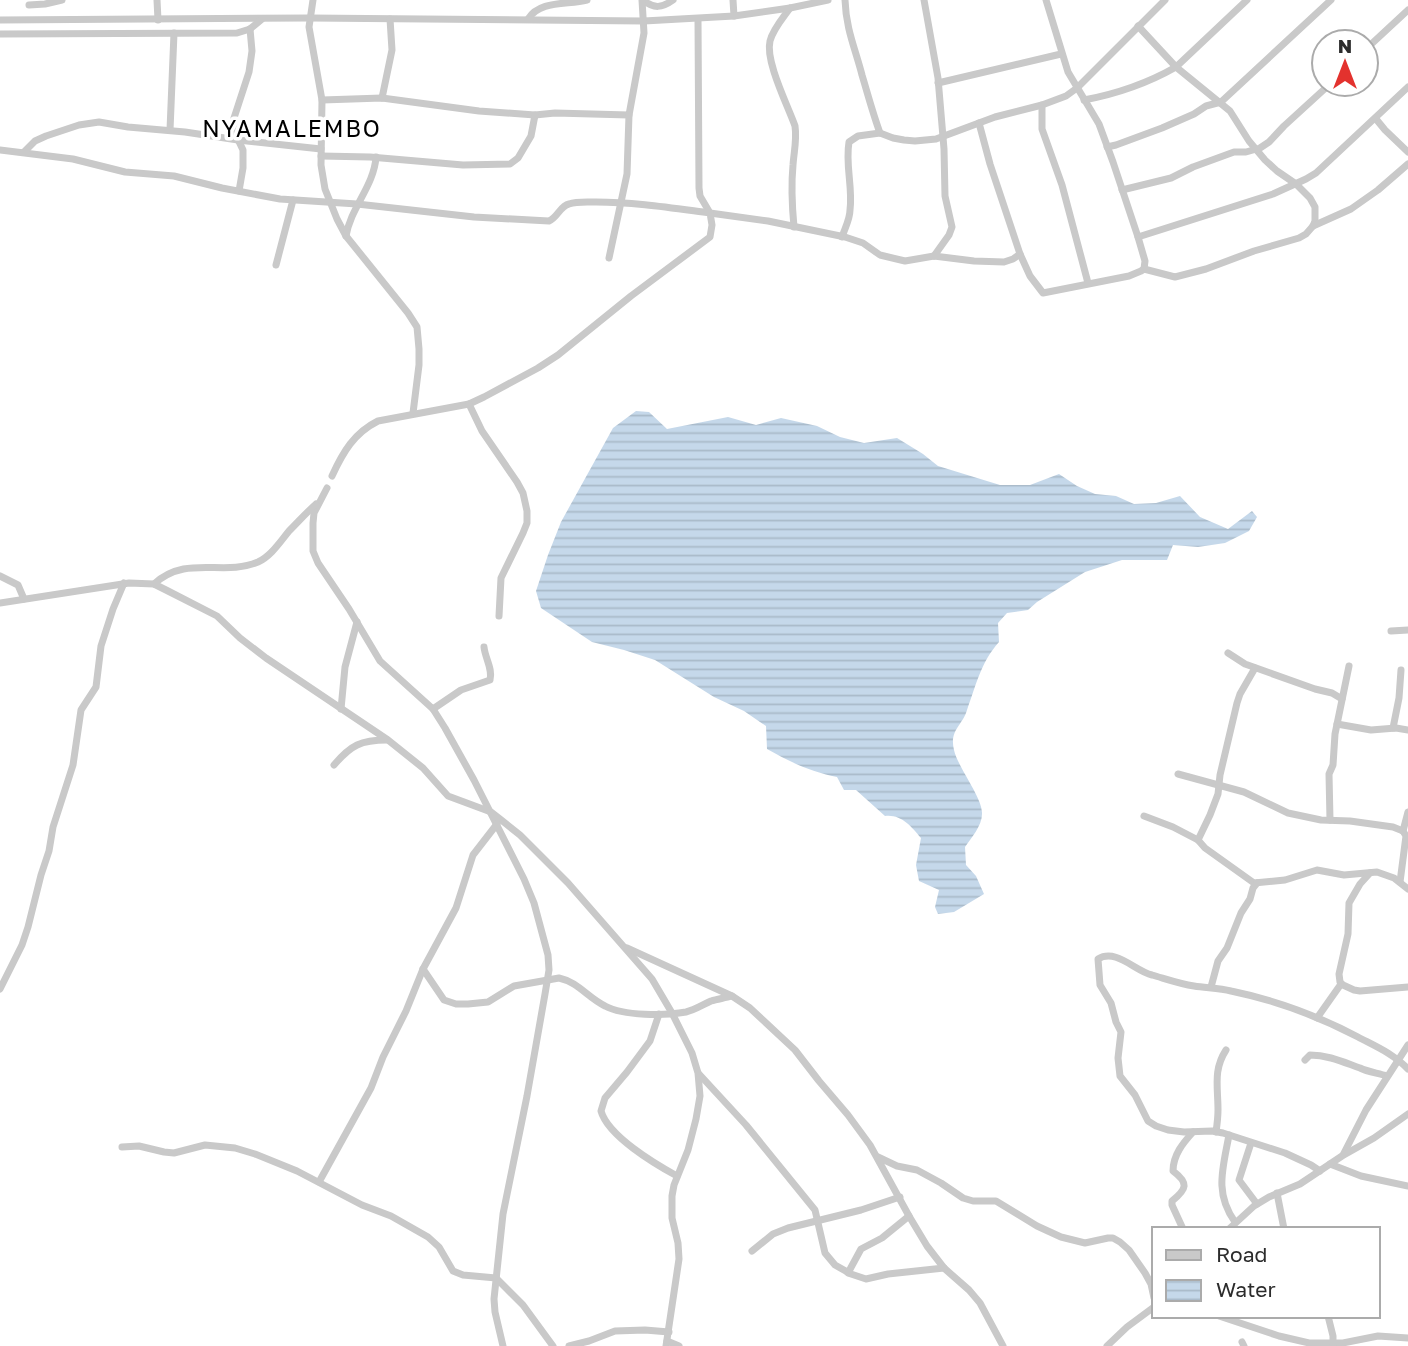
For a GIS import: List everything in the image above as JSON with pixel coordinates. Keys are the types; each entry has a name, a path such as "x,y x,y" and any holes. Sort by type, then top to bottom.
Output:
{"street":[{"path":"30,20 29,2 45,4 62,0"},
{"path":"157,0 158,20"},
{"path":"313,0 310,33 322,100 321,152 329,202 346,236 417,327 419,365 413,413"},
{"path":"528,19 536,10 551,4 587,0"},
{"path":"643,0 655,7 673,0"},
{"path":"609,258 627,174 629,115 643,47 643,0"},
{"path":"733,0 734,16"},
{"path":"0,20 310,18 644,21 734,16 828,0"},
{"path":"845,0 848,32 880,133"},
{"path":"924,0 938,83 945,195 953,227 934,256"},
{"path":"1046,0 1068,72 1099,124 1108,147 1138,237 1145,261 1144,269"},
{"path":"842,237 850,212 847,165 849,142 858,136 880,133 915,141 936,139 995,117 1066,96 1165,0"},
{"path":"1084,100 1120,91 1177,67 1247,0"},
{"path":"1108,147 1162,128 1206,106 1221,102 1331,0"},
{"path":"790,8 772,35 769,51 795,126 792,181 794,227"},
{"path":"1380,36 1408,10"},
{"path":"0,34 237,33 250,29 263,19"},
{"path":"382,98 392,50 390,19"},
{"path":"332,476 346,449 359,433 378,421 469,404 538,368 709,237 712,225 710,213 700,197 699,188 698,19"},
{"path":"979,123 1020,254 1030,276 1043,293 1129,276 1144,269 1180,277 1254,251 1292,242 1306,234 1315,221 1315,207 1310,198 1271,166 1249,141 1236,117 1221,102 1177,67 1138,26"},
{"path":"239,191 243,150 235,133 234,118 249,72 252,51 250,29"},
{"path":"170,130 174,33"},
{"path":"938,83 1061,54"},
{"path":"1138,237 1273,194 1316,173 1408,87"},
{"path":"322,100 382,98 535,115 629,115"},
{"path":"1122,190 1171,178 1234,152 1257,149 1269,142 1315,98"},
{"path":"1042,105 1042,132 1062,185 1088,283"},
{"path":"24,152 40,138 79,125 107,123 321,152 449,165 489,166 515,161 531,136 535,115"},
{"path":"1376,119 1408,152"},
{"path":"0,150 73,159 125,172 174,176 293,200 545,222 554,219 570,203 621,203 768,221 863,243 880,255 902,260 934,256 998,262 1013,259 1020,254"},
{"path":"346,236 357,204 374,173 376,157"},
{"path":"1313,226 1351,209 1408,164"},
{"path":"276,265 293,200"},
{"path":"469,404 482,431 523,493 527,511 527,523 501,578 499,617"},
{"path":"327,488 318,503 313,523 313,551 318,563 380,661 433,709 491,812 524,879 534,903 548,955 548,979 508,1185 496,1278 495,1312 503,1346"},
{"path":"153,584 167,573 177,570 238,567 259,561 318,503"},
{"path":"0,576 18,585 24,599"},
{"path":"0,989 28,927 53,827 73,765 81,710 96,687 101,646 124,583"},
{"path":"0,603 124,583 153,584 217,616 254,649 412,758 448,796 491,812 520,835 568,883 652,979 672,1013 694,1058 698,1073 700,1096 696,1119 672,1196 671,1213 679,1259 666,1343 679,1346"},
{"path":"341,709 345,667 356,622"},
{"path":"1391,631 1408,630"},
{"path":"433,709 461,690 490,680 491,670 484,646"},
{"path":"1228,653 1255,668 1332,693 1342,699"},
{"path":"1330,820 1329,775 1333,765 1334,741 1349,666"},
{"path":"1198,841 1213,809 1220,785 1237,702 1255,668"},
{"path":"1393,728 1401,670"},
{"path":"1399,698 1408,701"},
{"path":"1337,724 1371,730 1408,730"},
{"path":"334,765 356,744 388,740"},
{"path":"1178,774 1244,792 1288,813 1393,827 1403,831 1406,836 1400,882"},
{"path":"1403,831 1408,812"},
{"path":"1144,816 1173,827 1198,841 1245,878 1257,883 1290,879 1317,870 1345,875 1378,872 1400,882 1408,889"},
{"path":"319,1182 366,1099 423,969 456,908 473,855 496,824"},
{"path":"1317,1018 1341,984 1339,974 1348,934 1349,903 1360,884 1371,873"},
{"path":"1211,987 1218,961 1227,948 1257,883"},
{"path":"625,947 732,996 750,1008 795,1050 848,1115 877,1156 908,1216 931,1252 979,1303 1003,1346"},
{"path":"1320,1171 1293,1157 1229,1135 1168,1130 1148,1121 1135,1095 1121,1080 1118,1058 1121,1032 1111,1003 1100,985 1098,959 1103,956 1114,957 1149,974 1187,985 1211,987 1262,999 1317,1018 1398,1059 1408,1069"},
{"path":"423,969 444,1000 456,1004 488,1002 514,986 559,978 582,989 603,1006 626,1012 685,1012 713,1000 732,996"},
{"path":"1341,984 1360,991 1408,988"},
{"path":"659,1014 650,1041 606,1098 601,1111 606,1124 613,1131 649,1159 677,1176"},
{"path":"1342,1156 1354,1130 1408,1045"},
{"path":"1216,1132 1217,1071 1220,1058 1226,1050"},
{"path":"1305,1060 1310,1055 1324,1056 1387,1076"},
{"path":"698,1073 746,1125 815,1210 827,1256 835,1265 848,1273 869,1279 888,1274 944,1268"},
{"path":"1231,1227 1257,1204 1300,1184 1408,1114"},
{"path":"1182,1227 1172,1201 1182,1192 1183,1178 1173,1171 1172,1167 1176,1154 1193,1132"},
{"path":"1229,1135 1221,1186 1225,1206 1236,1222"},
{"path":"1251,1143 1238,1180 1257,1204"},
{"path":"122,1147 139,1146 174,1153 205,1145 235,1148 319,1182 428,1237 439,1247 450,1267 458,1273 477,1278 496,1278 523,1305 553,1346"},
{"path":"877,1156 897,1166 917,1170 968,1200 996,1201 1061,1237 1085,1243 1113,1238 1129,1250 1152,1289"},
{"path":"1331,1164 1361,1176 1408,1186"},
{"path":"1278,1194 1284,1227"},
{"path":"752,1251 779,1231 900,1198"},
{"path":"848,1273 861,1250 882,1238 908,1216"},
{"path":"1107,1346 1152,1308"},
{"path":"1225,1318 1309,1343 1349,1342 1378,1336 1408,1338"},
{"path":"1328,1318 1333,1343"},
{"path":"569,1346 589,1342 615,1331 669,1332"}],"water":[{"path":"636,411 649,412 667,429 728,417 756,425 781,418 817,426 840,437 864,443 897,438 938,466 1000,485 1030,485 1059,474 1095,494 1116,496 1134,504 1156,503 1180,496 1200,517 1228,529 1252,511 1257,517 1249,531 1225,543 1198,547 1173,545 1167,560 1122,560 1085,572 1028,610 1007,613 998,623 999,642 983,666 965,715 953,737 956,757 981,807 980,823 965,847 966,865 976,876 984,894 954,912 938,914 935,907 939,890 919,881 916,865 921,838 905,822 896,817 885,816 856,790 844,790 837,777 801,766 767,749 766,726 744,711 714,697 655,660 592,642 541,608 536,591 561,522 613,428"}],"district":[{"name":"NYAMALEMBO","path":"292,128"}]}
